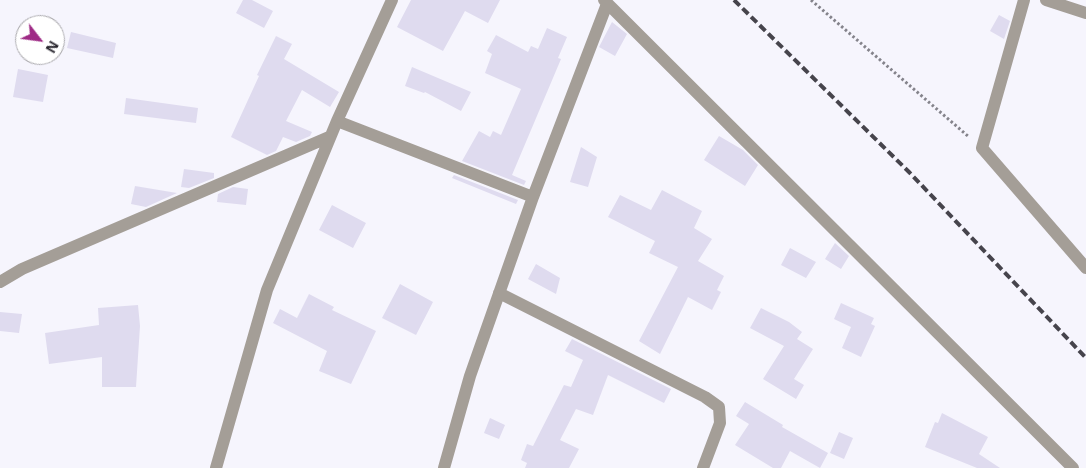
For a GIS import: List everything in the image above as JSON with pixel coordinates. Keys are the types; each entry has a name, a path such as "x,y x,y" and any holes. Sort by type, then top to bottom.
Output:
{"street":[{"path":"216,468 267,290 329,138 392,0"},
{"path":"1024,0 982,148 1086,268"},
{"path":"1046,0 1086,13"},
{"path":"444,468 470,376 533,197 606,2 1073,468"},
{"path":"337,121 533,197"},
{"path":"0,282 22,269 329,138"},
{"path":"499,293 705,396 720,407 720,423 703,468"}],"path":[{"path":"811,0 982,148"}],"building":[{"path":"243,0 252,0 273,11 264,28 236,13"},
{"path":"411,0 500,0 488,23 465,11 443,51 397,27"},
{"path":"999,15 1010,21 1004,39 990,31"},
{"path":"612,22 627,34 615,56 599,47"},
{"path":"547,28 567,37 558,58 561,59 512,175 526,181 524,185 462,161 479,131 490,137 493,131 501,135 521,89 485,73 492,54 487,51 496,35 528,52 531,46 538,49"},
{"path":"71,32 116,43 113,58 67,48"},
{"path":"276,36 292,44 284,59 339,92 330,107 302,90 286,121 312,132 310,136 296,142 283,137 276,151 267,155 231,137"},
{"path":"412,67 471,92 461,111 425,92 405,86"},
{"path":"18,69 48,75 43,102 13,97"},
{"path":"126,98 198,108 196,123 124,114"},
{"path":"719,136 743,150 758,165 745,186 704,160"},
{"path":"581,147 597,157 588,187 570,182"},
{"path":"184,169 214,173 214,178 189,188 181,187"},
{"path":"454,175 518,200 516,204 452,178"},
{"path":"135,186 177,193 146,207 131,204"},
{"path":"233,187 248,189 246,205 217,202 218,194"},
{"path":"662,190 702,211 694,228 712,239 698,261 724,276 717,290 721,292 712,310 688,297 660,354 639,341 678,267 649,253 655,241 608,217 620,195 651,210"},
{"path":"332,205 366,223 353,248 319,230"},
{"path":"835,243 849,256 841,269 825,259"},
{"path":"790,248 816,262 806,278 781,265"},
{"path":"536,264 560,278 556,294 528,279"},
{"path":"400,284 433,302 416,335 382,318"},
{"path":"309,294 334,307 332,310 376,331 351,384 319,371 327,351 273,323 280,309 297,318"},
{"path":"841,303 874,318 871,324 875,326 861,357 842,348 851,327 834,319"},
{"path":"138,305 140,326 136,387 102,387 102,357 49,364 45,333 99,325 98,308"},
{"path":"761,308 789,322 802,332 797,339 813,349 794,379 804,385 796,399 763,379 784,346 750,328"},
{"path":"0,312 22,314 19,333 0,331"},
{"path":"572,339 671,389 664,403 608,375 593,415 576,409 560,440 579,449 569,468 525,468 527,463 521,460 527,444 533,446 564,385 571,387 583,360 565,351"},
{"path":"745,402 783,425 782,427 828,453 820,468 790,451 781,468 773,468 735,445 749,424 736,416"},
{"path":"942,413 988,437 979,454 1000,468 977,468 925,447 935,422 938,423"},
{"path":"490,418 505,425 499,439 484,433"},
{"path":"839,432 853,438 844,459 830,453"}],"railway":[{"path":"734,0 909,172 1086,358"}]}
